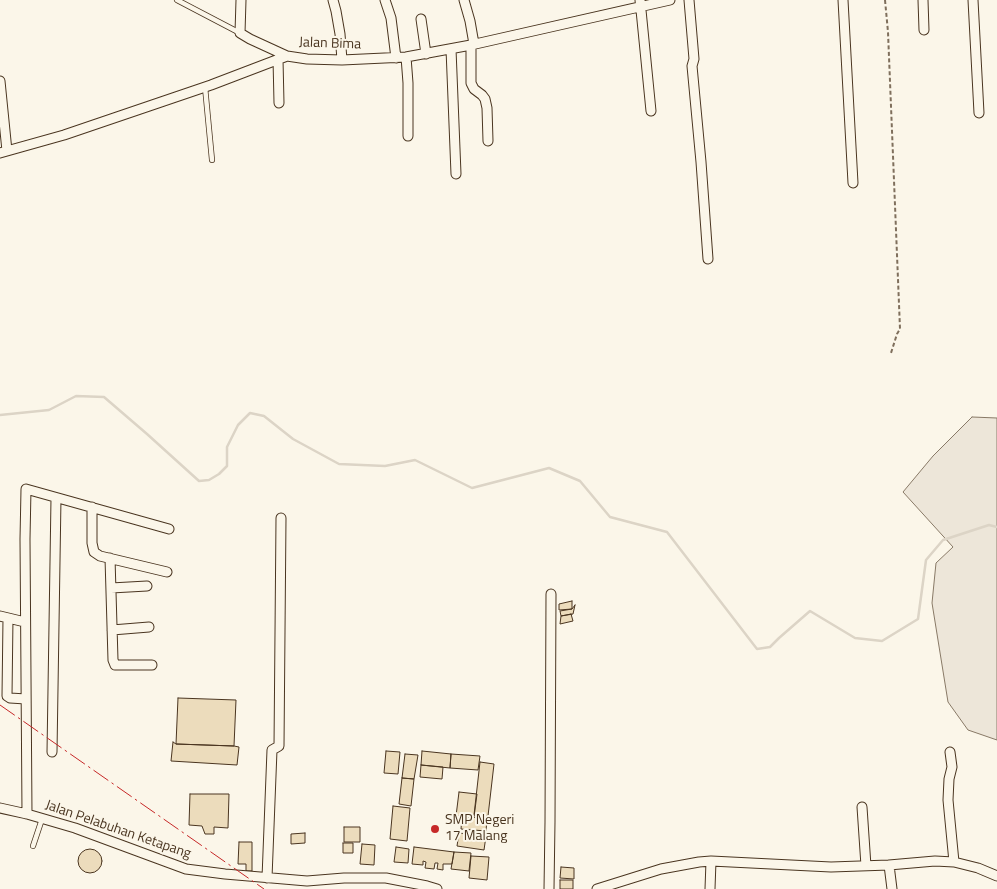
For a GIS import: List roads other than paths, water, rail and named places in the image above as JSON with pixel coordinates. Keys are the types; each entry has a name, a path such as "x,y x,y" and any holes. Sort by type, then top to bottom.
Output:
{"street":[{"path":"241,0 240,33 282,57 279,104"},
{"path":"333,0 340,34 342,60"},
{"path":"385,0 391,18 396,58"},
{"path":"464,0 470,21 473,44 471,83 485,100 488,141"},
{"name":"Jalan Bima","path":"4,152 64,136 205,87 282,57 342,60 406,57 473,44 641,3 670,0"},
{"path":"689,0 694,59 692,66 708,259"},
{"path":"843,0 853,183"},
{"path":"923,0 924,30"},
{"path":"973,0 979,113"},
{"path":"641,3 651,111"},
{"path":"421,19 426,54"},
{"path":"451,49 456,174"},
{"path":"406,57 408,136"},
{"path":"0,81 4,152"},
{"path":"27,814 26,489 169,529"},
{"path":"52,752 56,498"},
{"path":"92,508 92,543 94,552 100,556 167,572"},
{"path":"267,878 272,750 279,746 281,518"},
{"path":"110,558 113,660 115,665 152,665"},
{"path":"111,588 146,586"},
{"path":"549,889 551,594"},
{"path":"26,622 4,617 7,696 10,698 26,699"},
{"path":"112,630 149,627"},
{"path":"950,752 952,767 949,779 948,800 954,862"},
{"path":"862,807 866,866"},
{"name":"Jalan Pelabuhan Ketapang","path":"0,808 75,828 186,869 267,878 286,884 356,878 386,878 437,889"},
{"path":"597,889 661,869 711,861 831,867 935,861 954,862 978,868 997,876"},
{"path":"710,889 711,861"},
{"path":"889,865 892,889"},
{"path":"356,878 356,889"}],"lane":[{"path":"177,0 240,33"},
{"path":"205,87 212,160"},
{"path":"33,846 42,819"}],"waterway":[{"path":"0,415 49,410 76,396 104,397 199,481 209,480 227,466 227,447 238,425 250,413 264,416 293,439 339,464 385,466 415,460 472,488 549,468 580,481 610,517 667,532 757,649 770,647 810,611 855,638 882,641 918,619 926,560 943,540 989,525 997,527"}],"place":[{"name":"SMP Negeri 17 Malang","path":"435,829"}]}
